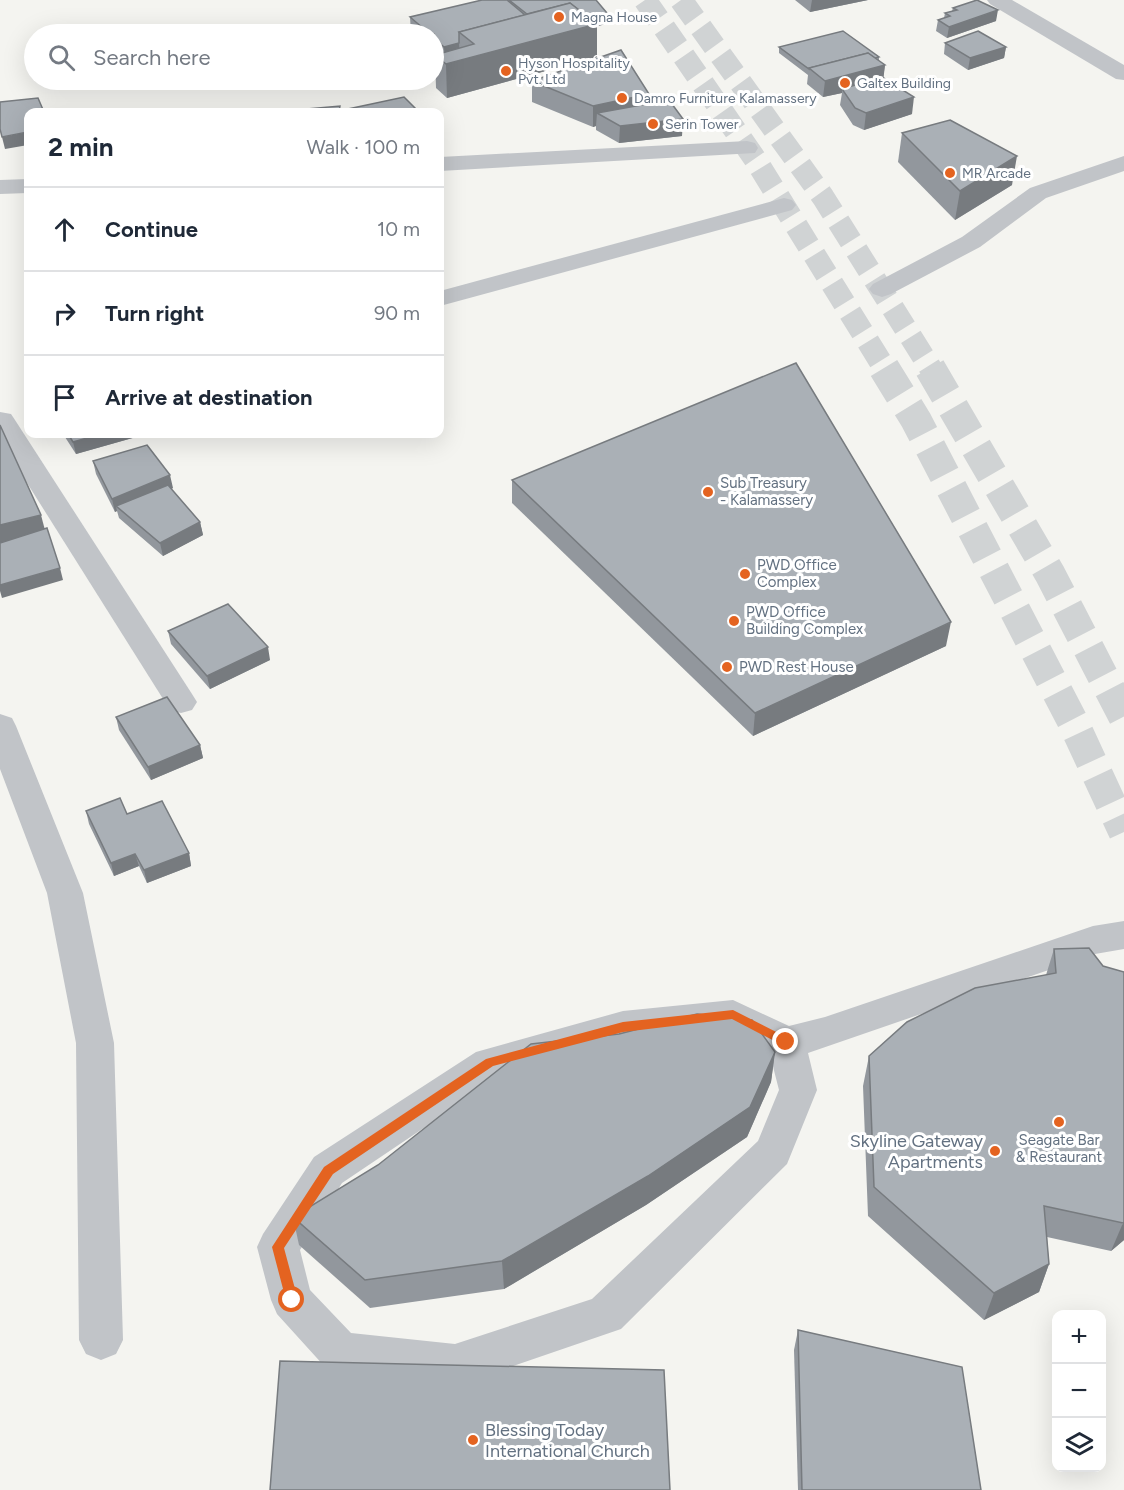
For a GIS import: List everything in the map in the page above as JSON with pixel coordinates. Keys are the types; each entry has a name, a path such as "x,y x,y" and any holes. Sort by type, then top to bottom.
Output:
{"street":[{"path":"997,0 1124,74"},
{"path":"444,164 747,148"},
{"path":"882,289 971,242 1038,193 1124,163"},
{"path":"0,187 24,186"},
{"path":"444,298 784,205"},
{"path":"24,413 0,420 180,702"},
{"path":"0,726 65,893 95,1043 101,1340"},
{"path":"786,1042 798,1090 773,1152 606,1315 455,1365 340,1352 292,1300 278,1247 328,1170 490,1063 623,1027 733,1015 786,1042 825,1033 1093,940 1124,934"}],"building":[{"path":"482,0 507,0 525,15 459,32 459,43 444,47 444,24 418,24 410,17"},
{"path":"509,0 596,0 607,13 588,17 570,3 527,14"},
{"path":"977,0 998,10 949,27 938,20 950,16 945,13 957,10 953,8"},
{"path":"570,3 597,24 446,64 444,52 474,44 459,32"},
{"path":"843,31 879,57 875,58 868,53 809,69 779,47"},
{"path":"978,31 1006,47 970,58 945,43"},
{"path":"621,50 649,94 593,106 532,81"},
{"path":"868,53 885,65 825,81 809,68"},
{"path":"882,77 914,97 866,113 855,108 842,89"},
{"path":"404,97 415,108 353,108"},
{"path":"38,98 42,108 24,108 24,133 2,137 0,102"},
{"path":"669,100 683,119 620,126 597,113"},
{"path":"950,120 1017,156 960,191 902,133"},
{"name":"PWD Office Complex","path":"796,363 951,622 755,713 512,480"},
{"path":"0,425 41,515 0,525"},
{"path":"70,438 87,438 73,442"},
{"path":"147,445 170,475 112,499 93,461"},
{"path":"168,485 200,522 160,543 116,506"},
{"path":"47,528 60,568 0,585 0,543"},
{"path":"228,604 268,647 207,676 168,631"},
{"path":"167,697 200,745 148,767 116,717"},
{"path":"120,798 127,814 162,801 189,853 144,870 135,854 111,863 86,811"},
{"name":"Skyline Gateway Apartments","path":"1089,948 1103,966 1124,972 1124,1222 1044,1206 1049,1264 994,1293 874,1187 869,1056 907,1022 975,988 1056,973 1054,949"},
{"path":"697,1014 752,1020 775,1052 750,1107 648,1176 502,1261 365,1280 293,1217 378,1165 531,1044 619,1034"},
{"path":"798,1330 962,1367 981,1490 802,1490"},
{"name":"Blessing Today International Church","path":"280,1361 664,1370 670,1490 270,1490"}],"tunnel":[{"path":"645,0 755,159 885,369"},
{"path":"681,0 823,197 931,369"},
{"path":"884,368 916,420 1074,724 1124,832"},
{"path":"930,368 1050,574 1124,717"}],"place":[{"name":"Magna House","path":"559,17"},
{"name":"Hyson Hospitality Pvt. Ltd","path":"506,71"},
{"name":"Galtex Building","path":"845,83"},
{"name":"Damro Furniture Kalamassery","path":"622,98"},
{"name":"Serin Tower","path":"653,124"},
{"name":"MR Arcade","path":"950,173"},
{"name":"Sub Treasury - Kalamassery","path":"708,492"},
{"name":"PWD Office Complex","path":"745,574"},
{"name":"PWD Office Building Complex","path":"734,621"},
{"name":"PWD Rest House","path":"727,667"},
{"name":"Seagate Bar & Restaurant","path":"1059,1122"},
{"name":"Skyline Gateway Apartments","path":"995,1151"},
{"name":"Blessing Today International Church","path":"473,1440"}],"route":[{"path":"292,1300 278,1247 328,1170 490,1063 623,1027 733,1015 786,1042"}]}
